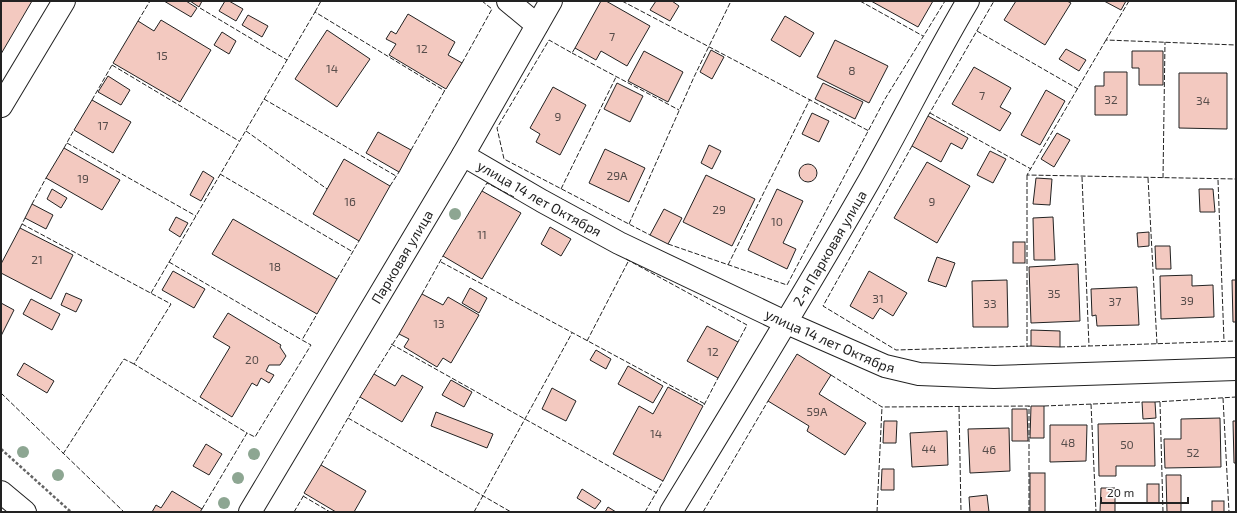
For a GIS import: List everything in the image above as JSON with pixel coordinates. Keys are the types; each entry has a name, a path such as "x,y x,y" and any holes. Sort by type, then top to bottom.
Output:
{"street":[{"path":"1,106 64,1"},
{"path":"508,1 537,25"},
{"name":"Парковая улица","path":"250,512 463,155 551,1"},
{"name":"2-я Парковая улица","path":"671,512 787,323 870,179 944,42 968,1"},
{"name":"улица 14 лет Октября","path":"463,155 542,201 619,243 787,323 885,366 920,374 994,377 1236,369"},
{"path":"1,492 25,512"}],"path":[{"path":"1,449 71,512"}],"building":[{"path":"1,1 32,1 1,54"},
{"path":"164,1 186,1 197,8 191,17"},
{"path":"190,1 202,1 199,7"},
{"path":"225,1 229,1 243,9 236,21 219,11"},
{"path":"601,1 606,1 650,26 627,66 601,51 596,60 575,48"},
{"path":"656,1 672,1 679,6 670,21 650,10"},
{"path":"871,1 933,1 918,27"},
{"path":"1016,1 1067,1 1071,3 1045,45 1004,20"},
{"path":"1104,1 1126,1 1121,10"},
{"path":"408,14 455,42 448,55 462,63 446,89 389,55 396,44 386,39 391,31 396,34"},
{"path":"248,15 268,26 262,37 242,25"},
{"path":"785,16 814,33 800,57 771,40"},
{"path":"161,20 211,50 180,102 113,63 138,21 154,31"},
{"path":"327,30 370,59 337,107 295,79"},
{"path":"222,32 236,41 229,54 214,45"},
{"path":"835,40 888,66 869,103 817,77"},
{"path":"1066,49 1086,60 1079,71 1059,59"},
{"path":"711,50 724,57 712,79 700,72"},
{"path":"644,51 683,72 668,102 628,81"},
{"path":"1132,51 1163,51 1163,85 1139,85 1139,68 1132,68"},
{"path":"974,67 1011,88 1000,107 1011,113 1000,131 952,104"},
{"path":"1104,72 1127,72 1127,115 1095,115 1095,86 1104,86"},
{"path":"1179,73 1227,73 1227,129 1179,128"},
{"path":"108,76 130,90 121,105 98,92"},
{"path":"617,83 643,96 630,122 604,109"},
{"path":"823,83 863,102 855,119 815,99"},
{"path":"553,87 586,105 560,155 536,142 540,134 530,128"},
{"path":"1046,90 1065,101 1040,145 1021,135"},
{"path":"92,100 131,122 113,153 74,130"},
{"path":"812,113 829,121 819,142 802,134"},
{"path":"928,116 968,138 962,149 951,143 941,162 912,146"},
{"path":"378,132 411,150 399,172 366,153"},
{"path":"1057,133 1070,140 1054,167 1041,159"},
{"path":"709,145 721,151 712,169 701,163"},
{"path":"64,148 120,180 102,210 46,178"},
{"path":"605,149 645,168 629,202 589,183"},
{"path":"990,151 1006,159 993,183 977,175"},
{"path":"344,159 390,186 359,241 313,214"},
{"path":"927,162 970,186 937,243 894,218"},
{"path":"808,164 814,167 817,173 814,179 808,182 802,179 799,173 802,167"},
{"path":"203,171 214,178 201,201 190,195"},
{"path":"706,175 755,199 732,246 683,222"},
{"path":"1036,178 1052,179 1050,205 1033,204"},
{"path":"52,189 67,198 61,208 47,199"},
{"path":"777,189 803,201 783,243 796,249 787,269 748,250"},
{"path":"1199,189 1213,189 1215,212 1200,212"},
{"path":"482,191 521,213 482,279 443,256"},
{"path":"32,204 53,215 46,229 25,218"},
{"path":"664,209 682,218 668,244 650,235"},
{"path":"176,217 188,223 180,237 169,230"},
{"path":"1053,217 1055,260 1034,260 1033,218"},
{"path":"233,219 337,279 317,314 212,254"},
{"path":"550,227 571,239 561,256 541,244"},
{"path":"20,228 73,255 51,299 1,273 1,264"},
{"path":"1149,232 1149,246 1138,247 1137,233"},
{"path":"1013,242 1025,242 1025,263 1013,263"},
{"path":"1155,246 1170,246 1171,269 1156,269"},
{"path":"937,257 955,263 946,287 928,281"},
{"path":"1078,264 1080,321 1031,323 1029,267"},
{"path":"173,271 205,289 194,308 162,290"},
{"path":"869,271 907,293 893,316 880,308 873,319 850,306"},
{"path":"1192,275 1192,286 1213,285 1214,317 1161,319 1160,276"},
{"path":"1007,280 1008,327 973,327 972,281"},
{"path":"1232,280 1236,280 1236,322 1233,322"},
{"path":"1137,287 1139,325 1097,326 1096,315 1092,316 1091,289"},
{"path":"470,288 487,298 479,313 462,303"},
{"path":"66,293 82,300 76,312 61,305"},
{"path":"422,294 443,305 448,297 479,315 451,363 443,358 437,367 404,347 409,339 399,334"},
{"path":"31,299 60,314 52,330 23,314"},
{"path":"1,303 14,310 1,336"},
{"path":"228,313 281,345 280,347 286,356 280,365 269,365 266,371 274,375 269,383 261,378 257,386 252,383 232,417 200,397 230,347 213,337"},
{"path":"707,326 738,342 718,378 687,361"},
{"path":"1031,330 1060,331 1060,347 1031,346"},
{"path":"596,350 611,359 606,369 590,360"},
{"path":"797,354 831,375 819,394 866,423 845,455 807,431 809,426 768,401"},
{"path":"24,363 54,381 47,393 17,375"},
{"path":"628,366 663,386 653,403 618,384"},
{"path":"374,374 395,386 402,375 423,387 402,422 360,397"},
{"path":"451,380 472,392 464,407 442,395"},
{"path":"668,387 703,406 663,481 613,454 639,406 653,414"},
{"path":"552,388 576,401 566,421 542,409"},
{"path":"1142,402 1155,402 1156,418 1143,419"},
{"path":"1031,406 1044,406 1044,438 1030,438"},
{"path":"1012,409 1027,409 1028,441 1012,441"},
{"path":"436,412 493,434 487,448 431,426"},
{"path":"1220,418 1221,467 1165,468 1164,439 1181,439 1181,419"},
{"path":"884,421 897,421 896,443 883,443"},
{"path":"1233,421 1236,421 1236,463 1234,463"},
{"path":"1154,423 1155,466 1116,466 1116,476 1099,476 1098,424"},
{"path":"1050,425 1087,425 1086,461 1050,462"},
{"path":"1009,428 1010,471 970,473 968,429"},
{"path":"947,431 948,465 912,467 910,433"},
{"path":"206,444 222,454 209,475 193,466"},
{"path":"321,465 366,491 354,512 336,512 304,493"},
{"path":"882,469 894,469 894,490 881,490"},
{"path":"1030,473 1045,473 1045,512 1030,512"},
{"path":"1166,475 1181,475 1181,512 1167,512"},
{"path":"1147,484 1159,484 1159,503 1147,503"},
{"path":"1101,488 1115,488 1115,512 1100,512"},
{"path":"582,489 601,501 595,509 577,498"},
{"path":"172,491 202,509 200,512 152,512 156,505 161,508"},
{"path":"987,495 989,512 970,512 969,497"},
{"path":"1212,501 1224,501 1224,512 1212,512"},
{"path":"608,507 616,512 605,512"}],"fence":[{"path":"138,21 150,1"},
{"path":"315,12 321,1"},
{"path":"462,63 492,9 482,1"},
{"path":"622,1 869,131"},
{"path":"629,224 694,77 731,1"},
{"path":"860,1 923,36"},
{"path":"668,244 787,285 885,99 945,1"},
{"path":"928,116 994,1"},
{"path":"1129,1 1106,40 1236,45"},
{"path":"200,8 287,60"},
{"path":"151,293 315,12 445,91"},
{"path":"977,31 1078,89"},
{"path":"575,48 572,53 549,40 497,128 504,159 650,235"},
{"path":"1106,40 1027,175 1236,179"},
{"path":"1163,178 1165,42"},
{"path":"572,53 679,110"},
{"path":"112,65 239,141"},
{"path":"92,100 112,65"},
{"path":"561,189 616,77"},
{"path":"411,150 445,90"},
{"path":"264,99 396,176"},
{"path":"728,265 810,99"},
{"path":"930,113 1031,169"},
{"path":"64,148 74,130"},
{"path":"246,131 327,189"},
{"path":"67,143 196,216"},
{"path":"912,146 823,306 896,350 1031,346"},
{"path":"390,186 399,172"},
{"path":"220,174 353,252"},
{"path":"1027,175 1027,347"},
{"path":"1082,177 1089,346"},
{"path":"32,204 46,178"},
{"path":"1148,178 1157,344"},
{"path":"1218,180 1224,341"},
{"path":"482,191 487,183 514,197"},
{"path":"20,228 25,218"},
{"path":"22,224 171,304 134,364 247,433"},
{"path":"337,279 359,241"},
{"path":"422,294 443,256"},
{"path":"626,259 747,325 738,342"},
{"path":"587,341 629,260"},
{"path":"169,262 302,340"},
{"path":"441,262 705,404"},
{"path":"202,509 247,433 255,437 311,345 302,340 317,314"},
{"path":"474,512 572,333"},
{"path":"374,374 399,334"},
{"path":"1060,347 1236,341"},
{"path":"391,344 657,493"},
{"path":"63,454 124,359 134,364"},
{"path":"831,375 882,407 1031,406"},
{"path":"704,405 718,378"},
{"path":"1,393 124,512"},
{"path":"321,465 360,397"},
{"path":"1155,402 1236,397"},
{"path":"1223,398 1229,512"},
{"path":"703,512 768,401"},
{"path":"1044,406 1142,402"},
{"path":"1160,402 1163,512"},
{"path":"1091,404 1096,512"},
{"path":"1029,406 1029,512"},
{"path":"877,512 882,407"},
{"path":"959,407 961,512"},
{"path":"348,418 511,512"},
{"path":"645,512 663,481"},
{"path":"294,512 304,495"},
{"path":"303,496 330,512"}]}
